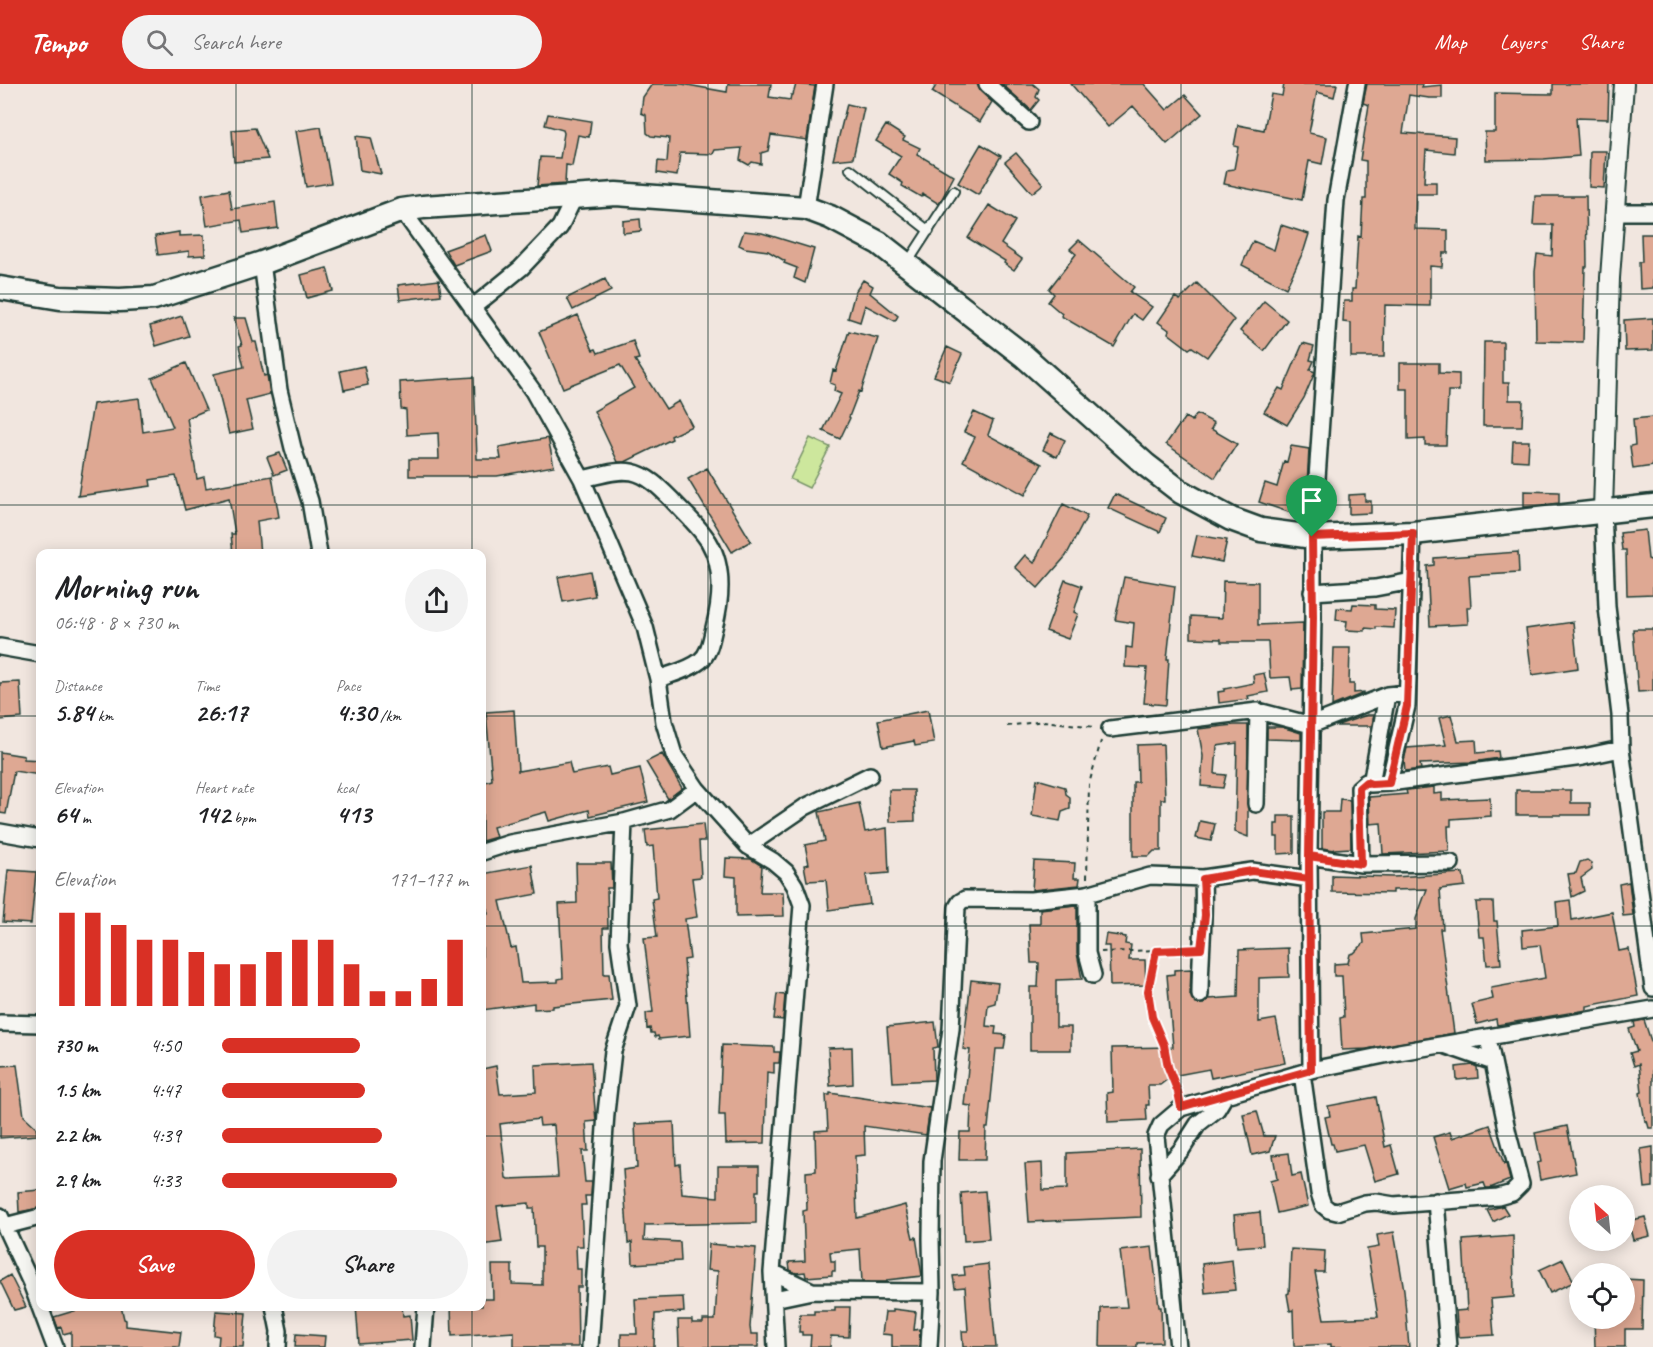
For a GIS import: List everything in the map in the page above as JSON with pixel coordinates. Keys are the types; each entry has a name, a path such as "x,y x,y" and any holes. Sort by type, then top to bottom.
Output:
{"main road":[{"path":"0,288 60,298 120,300 154,298 262,263 402,210 616,194 806,208 855,229 879,243 1023,356 1146,465 1181,492 1231,519 1261,530 1312,537 1413,533 1653,506"}],"street":[{"path":"806,208 825,84"},
{"path":"987,84 1029,122"},
{"path":"1357,84 1336,200 1312,537 1307,1072 1323,1205 1336,1212 1365,1203 1394,1205 1498,1197 1512,1193 1521,1185 1488,1038"},
{"path":"1624,84 1610,278 1603,510 1607,607 1620,715 1621,749 1653,988"},
{"path":"472,308 521,268 560,227 575,196"},
{"path":"402,210 533,391 582,479 645,627 658,679 664,722 674,755 697,789 748,846 786,872 795,886 802,905 772,1272 776,1347"},
{"path":"1614,212 1653,212"},
{"path":"262,263 279,390 293,448 310,501 318,549"},
{"path":"582,479 618,472 633,472 647,479 693,523 711,544 720,584 719,608 709,650 701,660 691,666 658,679"},
{"path":"1389,783 1407,706 1413,533"},
{"path":"1312,592 1375,588 1412,582"},
{"path":"0,647 36,653"},
{"path":"1110,729 1258,711 1311,725 1387,695 1407,693"},
{"path":"1371,784 1387,695"},
{"path":"1256,804 1258,711"},
{"path":"1361,864 1359,788 1366,782 1389,783 1583,757 1621,749"},
{"path":"748,846 805,807 870,775"},
{"path":"486,851 510,843 624,822 670,809 697,789"},
{"path":"590,1347 606,1113 613,1051 628,1006 619,943 624,822"},
{"path":"0,832 36,838"},
{"path":"1309,856 1361,864 1451,862"},
{"path":"929,1347 932,1292 930,1238 932,1161 951,1029 957,907 960,902 965,899 1031,900 1087,894 1150,876 1203,879 1252,871 1309,879"},
{"path":"1200,995 1201,949 1205,915 1203,879"},
{"path":"1087,894 1087,953 1093,975"},
{"path":"1178,1347 1156,1136 1161,1125 1181,1107 1307,1072 1399,1052 1653,1009"},
{"path":"0,1023 36,1024"},
{"path":"1444,1045 1493,1062"},
{"path":"1159,1175 1182,1149 1198,1124 1216,1109 1226,1094"},
{"path":"1198,1124 1203,1101"},
{"path":"1436,1201 1448,1347"},
{"path":"36,1217 3,1221 36,1296"},
{"path":"772,1272 812,1291"},
{"path":"774,1299 812,1291 932,1292"},
{"path":"42,1311 55,1347"},
{"path":"275,1311 279,1330 278,1347"},
{"path":"423,1347 426,1311"}],"lane":[{"path":"850,169 929,231"},
{"path":"906,265 954,191"}],"path":[{"path":"1007,726 1044,721 1110,729"},
{"path":"1087,894 1089,784 1100,742 1110,729"},
{"path":"1087,953 1201,949"},
{"path":"1156,951 1148,991 1152,1017 1164,1045 1168,1067 1181,1107"}],"green space":[{"path":"810,438 830,447 809,488 790,479"}],"building":[{"path":"652,84 682,84 727,92 728,84 771,84 769,97 790,100 796,84 815,86 807,140 771,135 768,151 761,153 761,164 752,162 749,165 740,160 742,148 715,150 713,154 680,153 677,176 657,173 658,161 667,162 669,138 651,136 647,133 646,115 641,113 643,97"},
{"path":"937,84 977,84 980,91 992,102 980,122 932,92"},
{"path":"1002,84 1033,84 1039,89 1036,97 1039,100 1031,110"},
{"path":"1071,84 1144,84 1167,110 1185,95 1202,114 1167,144 1133,106 1108,127"},
{"path":"1284,84 1337,84 1334,97 1317,92 1309,133 1327,137 1322,164 1309,161 1302,200 1224,184 1227,170 1234,169 1238,147 1234,146 1238,125 1264,130 1271,94 1282,96"},
{"path":"1367,84 1423,84 1422,87 1442,85 1442,98 1409,95 1403,133 1455,137 1454,153 1426,150 1424,182 1436,182 1436,194 1416,194 1415,229 1448,230 1448,253 1443,253 1442,267 1430,266 1430,306 1385,305 1384,357 1351,357 1351,323 1343,322 1344,301 1352,301 1352,289 1355,289 1358,236 1361,237 1363,199 1366,199 1366,161 1360,160 1369,105 1363,103"},
{"path":"1553,84 1609,84 1608,119 1576,118 1579,156 1486,160 1485,132 1495,132 1495,93 1553,94"},
{"path":"847,104 864,108 853,158 833,160"},
{"path":"548,114 591,121 589,137 578,135 572,166 566,165 565,184 537,186 540,157 560,158 564,133 563,130 545,125"},
{"path":"886,125 905,137 903,140 920,148 917,154 954,176 939,204 923,194 921,197 902,186 903,183 889,174 901,156 876,141"},
{"path":"321,127 331,183 306,187 296,131"},
{"path":"255,128 268,159 234,162 232,130"},
{"path":"356,136 371,138 381,174 360,170"},
{"path":"981,144 1001,156 978,195 958,183"},
{"path":"1590,151 1606,151 1604,188 1589,187"},
{"path":"1016,153 1043,184 1032,193 1005,162"},
{"path":"229,190 232,209 275,202 278,228 243,233 241,220 207,226 202,195"},
{"path":"1535,196 1586,196 1587,267 1585,267 1583,342 1536,341 1537,254 1552,256 1553,225 1533,225"},
{"path":"989,205 1015,221 1001,244 1022,259 1014,270 1004,263 1005,261 968,238"},
{"path":"640,219 641,231 623,233 623,221"},
{"path":"1281,225 1309,234 1286,288 1242,265 1253,241 1274,250"},
{"path":"744,231 762,233 814,249 805,283 794,278 797,268 784,263 785,261 768,251 739,245"},
{"path":"179,232 179,236 204,235 205,255 189,256 189,251 158,255 155,236"},
{"path":"1641,234 1653,234 1653,288 1640,289"},
{"path":"486,235 492,251 454,265 445,250"},
{"path":"1079,240 1134,287 1130,292 1152,307 1142,320 1133,314 1114,347 1061,316 1062,314 1048,302 1054,294 1049,289 1076,254 1070,249"},
{"path":"327,268 333,291 307,298 301,275"},
{"path":"605,279 611,291 573,310 567,298"},
{"path":"439,280 441,295 400,300 398,285"},
{"path":"863,280 873,286 870,293 898,316 895,321 865,305 860,322 848,318 855,292"},
{"path":"1197,283 1234,320 1207,357 1192,347 1189,349 1158,322 1175,297 1180,300"},
{"path":"1264,301 1287,320 1264,351 1240,331"},
{"path":"578,315 593,350 596,349 598,353 633,341 639,359 635,360 666,409 679,401 692,426 671,436 672,439 625,462 618,462 594,411 634,388 620,365 563,388 539,332"},
{"path":"182,316 189,336 156,346 150,326"},
{"path":"234,318 246,318 253,342 256,342 264,376 267,375 270,394 246,400 253,429 229,434 214,374 244,367 239,346 242,345"},
{"path":"1653,318 1653,350 1625,351 1624,320"},
{"path":"849,331 878,338 861,392 859,391 840,439 823,431 841,394 834,391 835,385 830,383"},
{"path":"1484,342 1503,342 1503,383 1509,383 1509,400 1523,400 1522,426 1483,426"},
{"path":"1303,343 1314,346 1310,360 1314,361 1310,370 1315,372 1304,398 1287,425 1264,412 1279,388 1283,390"},
{"path":"947,347 962,354 950,382 934,376"},
{"path":"186,363 206,410 187,418 197,479 204,477 206,488 272,476 279,517 257,521 260,549 232,549 231,534 235,534 229,498 185,510 176,476 150,480 151,486 78,496 93,404 139,398 143,432 173,427 152,378"},
{"path":"1400,363 1439,363 1439,373 1459,374 1459,391 1448,391 1446,445 1425,445 1425,439 1408,440 1408,389 1400,389"},
{"path":"364,366 368,385 344,390 340,371"},
{"path":"474,377 477,459 501,459 499,447 548,438 554,466 497,476 409,476 409,459 439,459 438,433 407,435 406,410 401,409 400,382"},
{"path":"974,412 993,421 988,435 1042,464 1025,495 963,461 975,437 964,432"},
{"path":"1197,414 1214,423 1211,429 1237,444 1215,478 1166,444 1185,417 1192,421"},
{"path":"1653,417 1653,466 1633,469 1630,446 1635,445 1633,419"},
{"path":"1051,433 1065,440 1057,457 1043,450"},
{"path":"1513,441 1529,441 1528,461 1512,460"},
{"path":"1291,446 1309,449 1307,486 1297,515 1259,502 1265,483 1277,487"},
{"path":"280,453 287,470 274,475 267,457"},
{"path":"707,468 751,541 732,552 688,479"},
{"path":"1524,491 1559,492 1559,503 1524,507"},
{"path":"1115,494 1166,518 1160,532 1108,508"},
{"path":"1365,494 1365,501 1371,501 1371,513 1349,514 1349,495"},
{"path":"1063,504 1087,516 1066,556 1038,588 1015,567 1025,555 1034,563"},
{"path":"1645,530 1648,559 1653,561 1653,594 1627,595 1626,550 1622,550 1620,533"},
{"path":"1197,535 1227,540 1222,562 1192,556"},
{"path":"1518,552 1519,573 1469,576 1471,607 1467,607 1468,624 1430,626 1427,566 1434,565 1434,558"},
{"path":"590,571 595,596 563,602 558,577"},
{"path":"1124,577 1175,586 1167,659 1169,659 1166,705 1144,703 1147,668 1125,667 1126,647 1132,648 1134,623 1115,620"},
{"path":"1065,580 1082,586 1074,612 1078,614 1068,639 1046,631"},
{"path":"1223,581 1258,582 1258,625 1303,623 1302,689 1292,690 1290,677 1270,678 1268,642 1221,642 1221,639 1191,638 1191,616 1222,618"},
{"path":"1353,604 1375,605 1375,609 1395,610 1394,628 1346,630 1347,621 1336,620 1337,608 1352,609"},
{"path":"1573,622 1578,668 1532,675 1526,629"},
{"path":"1633,629 1653,629 1653,691 1638,692"},
{"path":"1334,648 1350,648 1349,684 1354,684 1354,693 1364,693 1332,706"},
{"path":"1264,673 1268,692 1248,696 1249,699 1219,703 1218,692 1254,683 1253,675"},
{"path":"20,682 22,718 0,720 0,683"},
{"path":"514,710 518,771 569,762 572,774 608,767 610,775 640,768 648,802 590,816 589,810 549,821 546,812 493,827 496,837 486,840 486,782 492,780 486,712"},
{"path":"928,710 934,743 915,746 914,741 883,747 878,720"},
{"path":"1367,715 1374,715 1372,726 1335,726"},
{"path":"1451,715 1458,741 1476,740 1477,753 1498,751 1499,758 1473,762 1420,764 1421,769 1405,771 1404,760 1407,748 1446,745 1439,718"},
{"path":"1248,725 1248,837 1235,832 1237,743 1217,746 1215,774 1226,775 1223,788 1201,786 1203,756 1198,729"},
{"path":"1267,727 1282,727 1301,733 1301,740 1267,739"},
{"path":"1163,744 1165,799 1161,799 1161,851 1154,851 1149,856 1133,856 1133,782 1138,782 1137,745"},
{"path":"0,752 36,760 36,774 14,771 6,814 0,813"},
{"path":"662,754 682,788 668,799 646,762"},
{"path":"1037,779 1065,787 1066,794 1070,797 1070,809 1062,812 1060,821 1032,816"},
{"path":"1434,787 1434,794 1442,793 1442,800 1490,798 1491,816 1451,819 1451,826 1448,826 1449,851 1383,854 1381,823 1370,824 1369,797 1407,794 1406,790"},
{"path":"889,790 914,790 915,821 890,822"},
{"path":"1516,790 1571,790 1571,803 1590,803 1590,815 1516,815"},
{"path":"1340,799 1350,800 1351,848 1335,850 1322,848 1322,812 1339,812"},
{"path":"859,803 865,832 887,828 889,873 866,875 870,904 829,910 826,880 807,881 804,865 809,864 805,845 825,841 819,812"},
{"path":"1278,816 1294,816 1294,853 1278,854 1275,824 1278,824"},
{"path":"1200,821 1215,824 1211,841 1196,838"},
{"path":"703,824 705,841 699,841 701,877 692,878 697,917 685,919 690,959 684,960 690,1036 659,1039 651,1033 650,1028 647,1029 646,1013 653,1012 644,938 657,937 652,899 657,898 653,846 647,847 645,830"},
{"path":"726,858 751,859 762,866 760,892 783,892 784,916 736,917 736,877 725,876"},
{"path":"1587,860 1591,863 1592,870 1581,878 1584,891 1572,897 1568,874 1576,873 1580,862"},
{"path":"1034,861 1075,863 1074,878 1080,878 1079,885 1032,890"},
{"path":"576,863 611,863 612,888 607,888 608,928 603,928 604,974 609,974 612,1000 553,1006 553,1008 534,1009 534,1003 486,1009 486,915 488,914 486,873 532,865 537,894 500,901 511,948 516,947 521,983 558,982 558,979 563,978 559,904 577,903"},
{"path":"8,870 36,872 31,924 3,922"},
{"path":"1463,873 1465,886 1440,889 1443,929 1440,929 1454,1033 1367,1049 1342,1050 1340,1018 1344,1017 1342,976 1334,976 1334,964 1348,963 1350,954 1364,943 1363,934 1416,929 1416,919 1427,889 1393,890 1393,893 1332,892 1332,875 1393,877"},
{"path":"1629,882 1633,915 1623,916 1619,884"},
{"path":"1570,900 1572,920 1612,912 1619,951 1629,949 1638,996 1587,1006 1587,1010 1497,1025 1496,1019 1477,1024 1472,1004 1493,999 1491,988 1545,978 1540,945 1523,947 1522,930 1558,926 1556,902"},
{"path":"1476,902 1493,902 1501,964 1487,965 1484,937 1479,937"},
{"path":"1077,905 1077,953 1082,979 1056,980 1056,1027 1071,1027 1071,1050 1030,1050 1030,987 1038,987 1039,963 1031,963 1029,924 1040,924 1040,909"},
{"path":"1106,934 1126,937 1125,944 1131,945 1129,960 1145,960 1146,985 1110,986 1109,946 1104,946"},
{"path":"1288,948 1289,977 1259,978 1259,1022 1276,1019 1285,1063 1211,1078 1209,1069 1172,1076 1160,1085 1148,1085 1147,1120 1108,1122 1107,1093 1113,1092 1112,1048 1173,1047 1167,975 1174,974 1174,970 1191,969 1190,995 1196,1004 1204,1004 1209,999 1238,997 1239,950"},
{"path":"971,980 998,983 995,1003 988,1005 986,1026 996,1027 995,1034 1006,1035 1004,1049 996,1049 988,1128 986,1128 985,1160 959,1160 960,1132 970,1132 971,1106 964,1105 970,1050 963,1049"},
{"path":"777,994 785,995 783,1020 774,1019"},
{"path":"1644,1020 1653,1047 1653,1128 1649,1128 1645,1121 1640,1093 1642,1092 1639,1064 1634,1066 1630,1053 1637,1051 1629,1029 1635,1027 1634,1022"},
{"path":"935,1022 938,1047 933,1048 934,1080 893,1082 887,1027"},
{"path":"722,1045 774,1047 774,1052 780,1052 779,1063 774,1063 774,1073 767,1072 765,1143 726,1144 725,1115 719,1115"},
{"path":"852,1047 853,1084 830,1086 828,1048"},
{"path":"591,1062 596,1121 586,1122 588,1151 582,1151 585,1182 592,1182 591,1196 585,1196 586,1205 581,1205 583,1246 576,1246 577,1269 581,1269 581,1287 577,1287 578,1347 514,1347 514,1332 452,1336 451,1311 486,1311 486,1299 493,1299 492,1265 512,1265 512,1284 542,1285 542,1247 536,1247 534,1208 529,1208 529,1203 497,1206 502,1242 486,1244 486,1068 496,1066 500,1094 536,1092 535,1065","holes":["539,1119 540,1126 554,1125 558,1177 506,1178 500,1124"]},
{"path":"17,1065 24,1116 36,1127 36,1135 0,1138 0,1066"},
{"path":"1473,1065 1477,1067 1478,1078 1457,1080 1456,1067"},
{"path":"830,1093 930,1108 926,1135 864,1126 865,1155 855,1156 857,1218 905,1205 913,1238 916,1237 922,1276 887,1280 887,1282 862,1282 860,1249 830,1252 831,1261 835,1261 835,1271 832,1271 832,1275 806,1277 805,1272 796,1273 790,1270 789,1262 805,1261 803,1211 807,1210 806,1172 816,1171 815,1131 828,1130 826,1095"},
{"path":"1376,1097 1385,1147 1391,1145 1399,1174 1375,1181 1364,1145 1335,1151 1331,1144 1325,1117 1330,1116 1328,1106"},
{"path":"1257,1111 1264,1136 1275,1136 1270,1151 1252,1155 1243,1114"},
{"path":"674,1122 676,1165 680,1164 682,1194 718,1197 718,1166 759,1166 756,1223 645,1225 644,1240 680,1242 681,1261 633,1264 632,1242 628,1243 623,1170 637,1168 635,1124"},
{"path":"1490,1125 1504,1164 1506,1163 1510,1180 1490,1188 1486,1188 1484,1183 1467,1187 1466,1183 1449,1188 1433,1137 1450,1132 1452,1138"},
{"path":"1567,1126 1576,1173 1540,1180 1537,1163 1541,1162 1535,1133"},
{"path":"1653,1147 1653,1187 1645,1188 1641,1149"},
{"path":"1140,1149 1141,1217 1029,1222 1025,1164 1042,1163 1043,1190 1067,1189 1067,1153"},
{"path":"1289,1153 1292,1176 1301,1174 1308,1206 1277,1213 1270,1181 1277,1179 1273,1155"},
{"path":"36,1190 36,1209 19,1212 18,1192"},
{"path":"985,1191 989,1239 964,1241 961,1193"},
{"path":"1503,1206 1508,1214 1493,1222 1487,1210"},
{"path":"1260,1212 1263,1245 1237,1247 1234,1215"},
{"path":"1645,1217 1650,1236 1635,1240 1635,1219"},
{"path":"1394,1232 1404,1290 1409,1347 1331,1347 1331,1344 1294,1346 1293,1310 1290,1311 1287,1294 1289,1293 1291,1249 1325,1251 1324,1272 1315,1272 1324,1319 1378,1317 1367,1249 1379,1247 1377,1235"},
{"path":"1513,1236 1514,1297 1491,1299 1494,1335 1458,1337 1456,1311 1467,1310 1463,1240"},
{"path":"709,1244 756,1248 750,1327 751,1334 758,1334 758,1347 679,1347 678,1320 703,1323 703,1320 715,1320 718,1271 707,1270"},
{"path":"1152,1247 1159,1307 1161,1307 1162,1342 1137,1343 1137,1347 1100,1347 1101,1308 1127,1307 1120,1251"},
{"path":"1563,1259 1569,1272 1569,1284 1550,1293 1539,1270"},
{"path":"1232,1260 1235,1290 1205,1293 1202,1264"},
{"path":"988,1264 996,1347 963,1347 962,1331 968,1331 965,1287 955,1288 953,1276 965,1275 964,1267"},
{"path":"10,1275 26,1307 14,1310 0,1281"},
{"path":"1635,1280 1643,1280 1642,1329 1635,1329"},
{"path":"683,1297 684,1312 655,1314 654,1347 621,1347 621,1334 637,1334 635,1299"},
{"path":"835,1307 850,1307 849,1337 831,1336 830,1347 810,1347 811,1335 802,1335 802,1332 799,1332 800,1314 835,1311"},
{"path":"893,1309 916,1312 914,1330 920,1329 919,1347 892,1347 892,1335 882,1334 885,1312 893,1312"},
{"path":"74,1311 122,1311 126,1326 181,1332 179,1347 71,1347 71,1332 63,1334 54,1317"},
{"path":"216,1311 246,1313 243,1347 218,1347 219,1336 214,1335"},
{"path":"356,1311 402,1311 403,1316 410,1315 412,1340 359,1344"},
{"path":"1594,1329 1625,1329 1625,1347 1595,1347"},
{"path":"296,1334 325,1336 324,1347 295,1347"}],"route":[{"path":"1312,537 1309,856 1311,1070 1181,1107 1168,1067 1164,1045 1152,1017 1148,991 1156,951 1201,949 1205,915 1203,879 1252,871 1309,879 1309,856 1361,864 1359,788 1366,782 1389,783 1407,706 1413,533 1312,537"}]}
